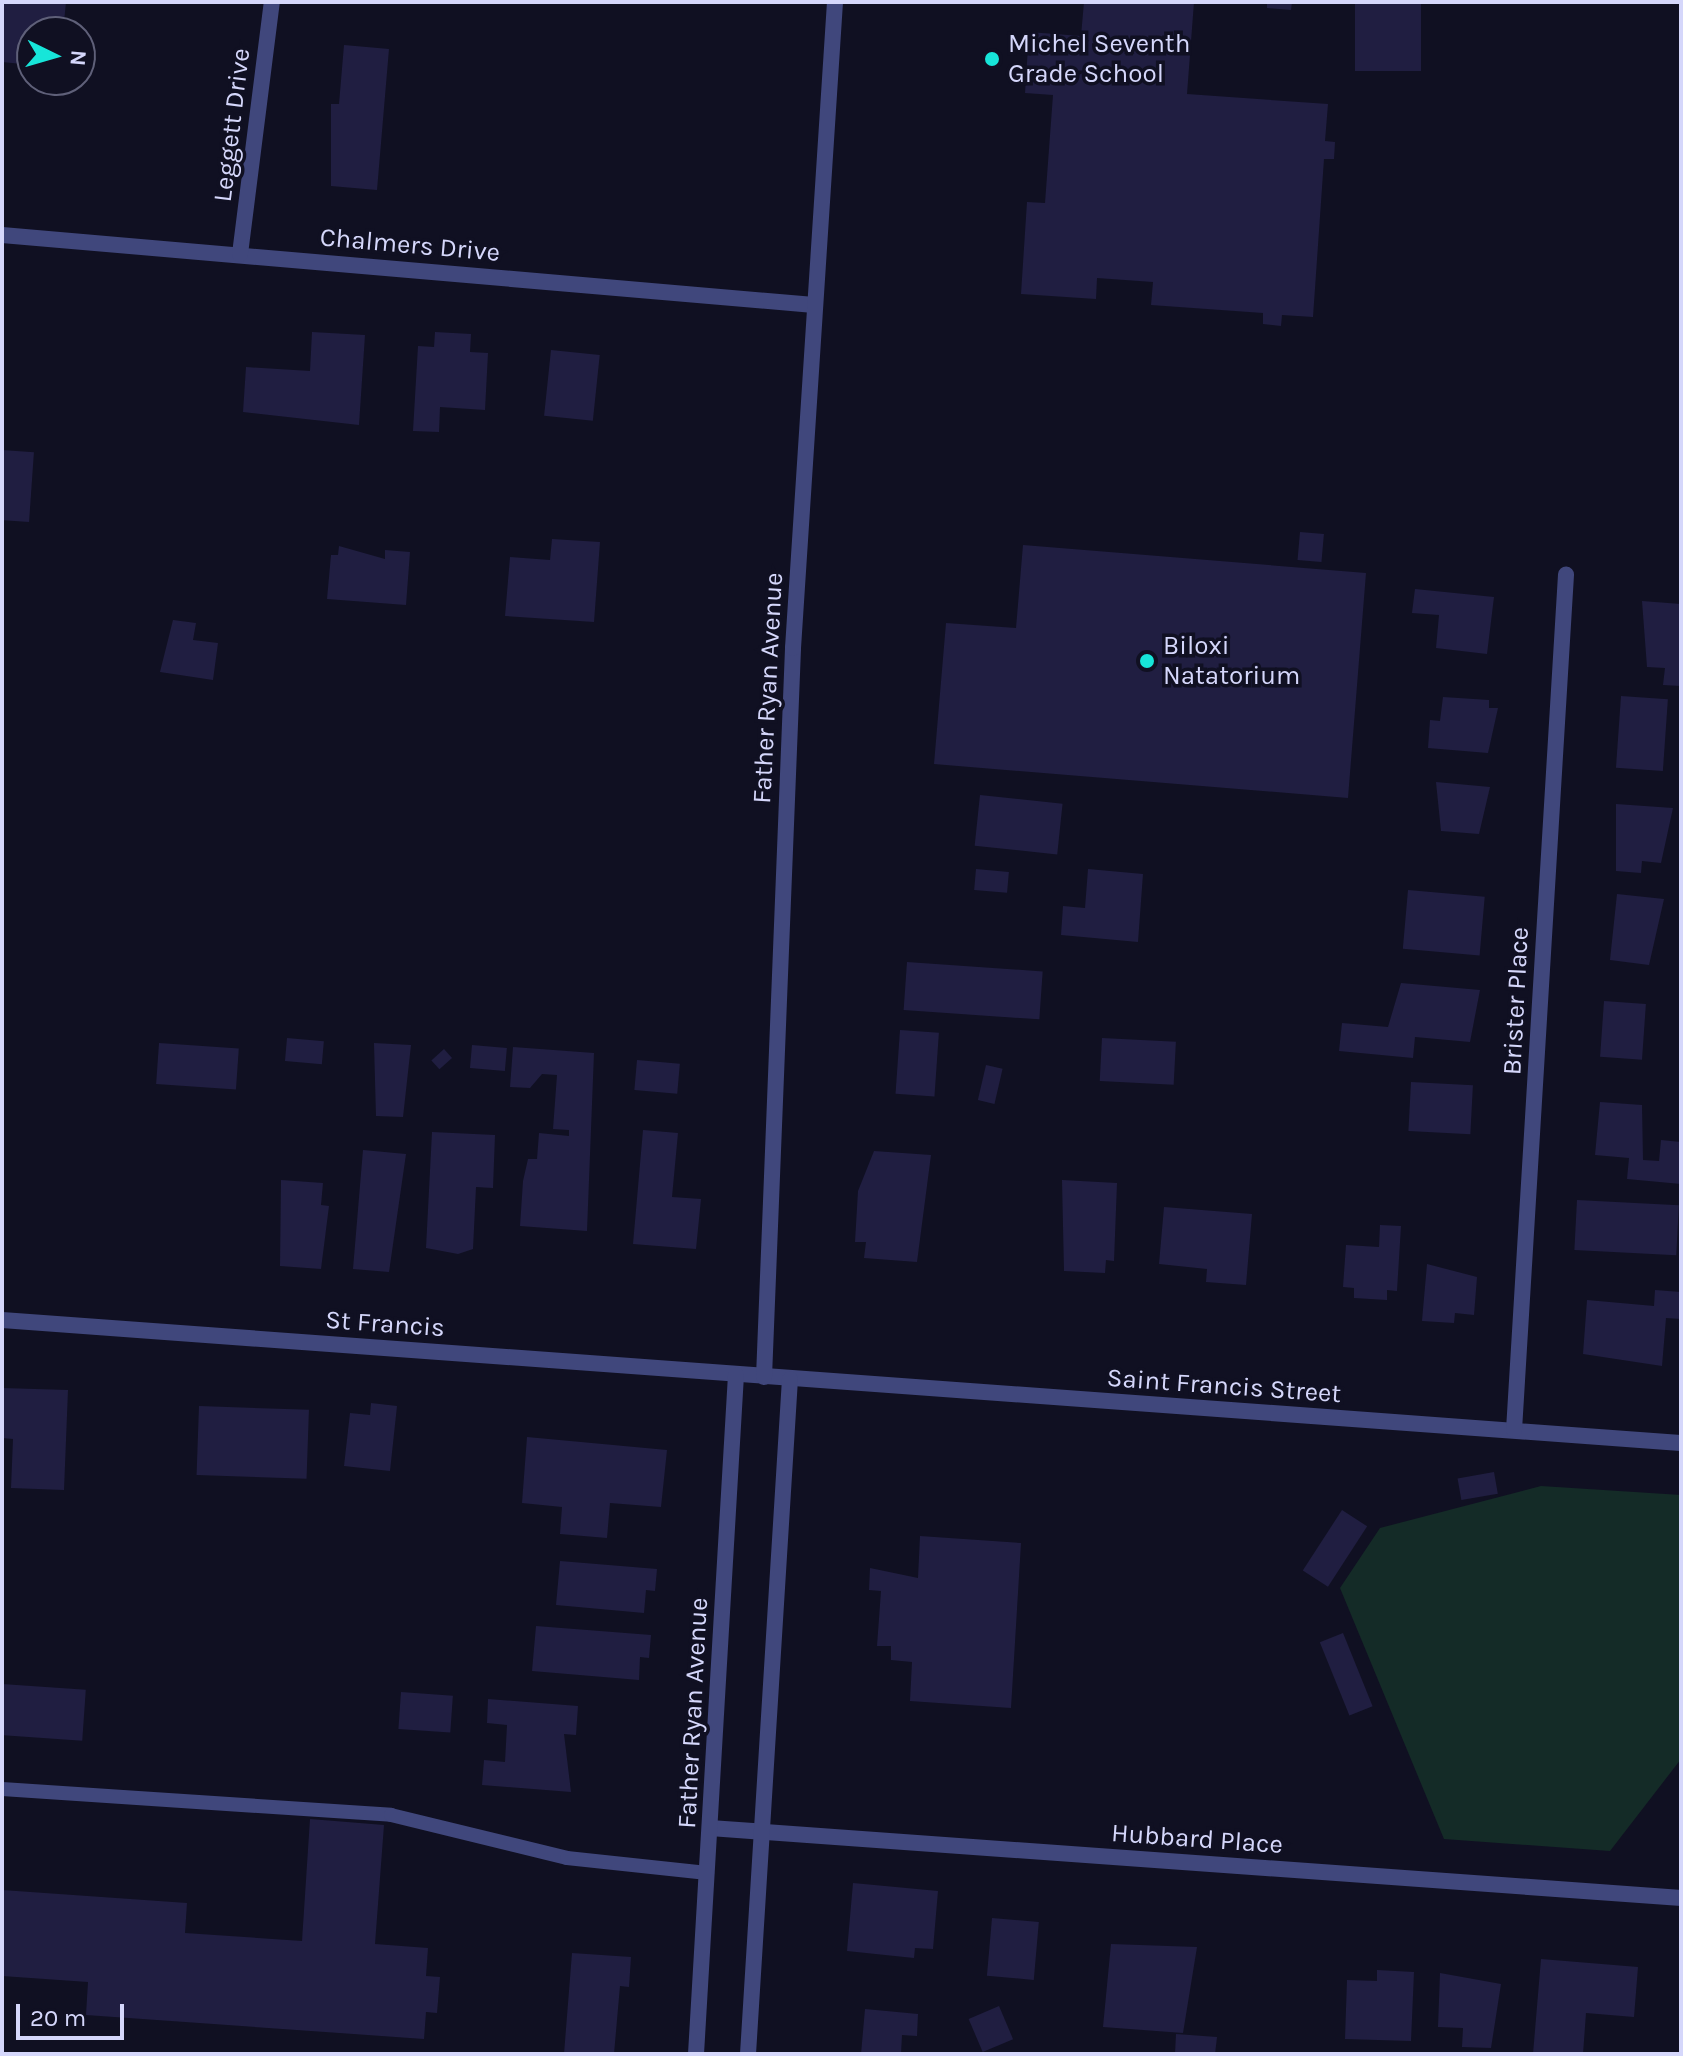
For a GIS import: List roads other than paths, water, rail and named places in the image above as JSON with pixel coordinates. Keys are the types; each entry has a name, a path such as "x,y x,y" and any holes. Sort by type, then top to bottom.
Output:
{"street":[{"name":"Leggett Drive","path":"240,254 272,2"},
{"name":"Father Ryan Avenue","path":"764,1377 814,305 835,2"},
{"name":"Chalmers Drive","path":"2,235 814,305"},
{"name":"Brister Place","path":"1514,1430 1566,575"},
{"name":"St Francis","path":"2,1320 764,1377"},
{"name":"Father Ryan Avenue","path":"696,2054 736,1375"},
{"name":"Saint Francis Street","path":"764,1377 1681,1443"},
{"path":"748,2054 790,1379"},
{"name":"Hubbard Place","path":"710,1828 1681,1898"}],"lane":[{"path":"2,1789 391,1815 567,1858 707,1873"}],"place":[{"name":"Michel Seventh Grade School","path":"992,59"},
{"name":"Biloxi Natatorium","path":"1147,661"}]}
